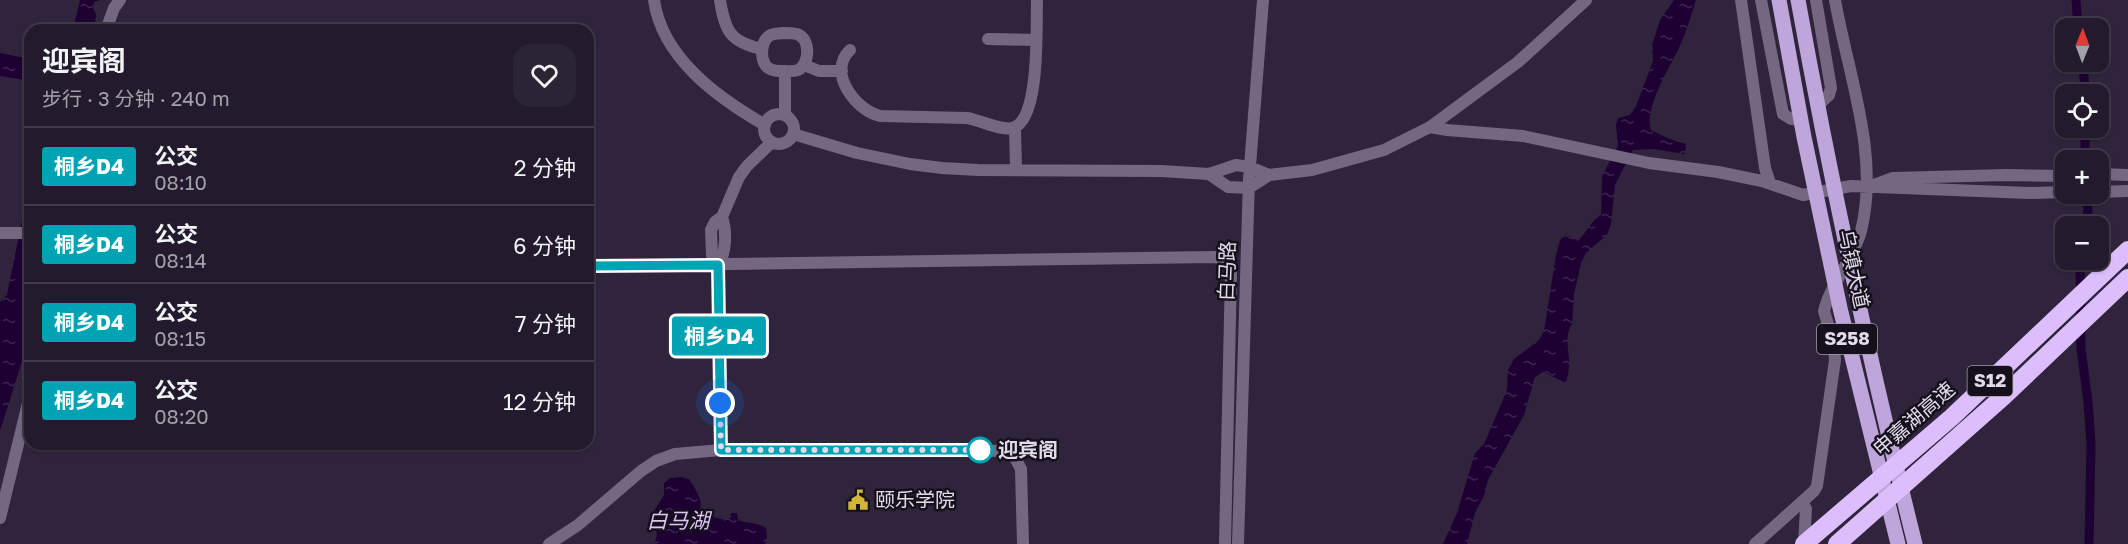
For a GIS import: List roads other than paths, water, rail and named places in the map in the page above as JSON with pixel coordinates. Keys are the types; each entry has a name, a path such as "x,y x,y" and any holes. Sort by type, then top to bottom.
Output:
{"highway":[{"name":"申嘉湖高速","path":"1811,538 1952,417 2128,250"},
{"name":"S12","path":"1837,544 1996,403 2128,278"}],"main road":[{"name":"乌镇大道","path":"1779,0 1804,137 1840,308 1898,544"},
{"name":"乌镇大道","path":"1798,0 1817,106 1857,296 1915,544"}],"street":[{"path":"109,24 120,0"},
{"path":"654,0 661,28 690,70 718,94 765,124"},
{"path":"720,0 725,26 729,33 739,42 762,49"},
{"path":"850,50 844,55 842,71 849,92 870,113 880,116 967,118 1015,128 1027,113 1031,99 1034,81 1037,0"},
{"name":"白马路","path":"1238,544 1249,188 1263,0"},
{"path":"1209,174 1228,186 1249,188 1269,175 1312,170 1384,150 1430,127 1518,62 1586,0"},
{"path":"1741,0 1765,168 1770,183"},
{"path":"1761,0 1783,114 1801,120"},
{"path":"1816,0 1831,88 1829,95 1817,106"},
{"path":"1755,544 1803,502 1817,486 1835,367 1834,345 1825,306 1859,239 1867,187 1863,140 1854,87 1834,0"},
{"path":"771,34 797,34 803,38 806,45 807,56 804,65 799,69 785,71 774,71 766,66 762,49 765,40 771,34"},
{"path":"988,39 1036,40"},
{"path":"804,65 819,71 842,71"},
{"path":"785,71 785,115 794,125 793,134 791,139 782,144 772,142 766,134 765,124 771,117 785,115"},
{"path":"1430,127 1523,136 1649,163 1718,172 1770,183 1803,195 1851,186 2055,192"},
{"path":"1015,128 1016,170"},
{"path":"793,134 857,153 910,164 978,170 1161,171 1209,174 1236,165 1250,167 1269,175"},
{"path":"721,450 718,265 712,255 718,241 711,230 715,222 722,217 739,177 772,142"},
{"path":"2109,174 2128,176"},
{"path":"1867,187 1893,178 2055,176"},
{"path":"2109,192 2128,191"},
{"path":"0,233 24,233"},
{"path":"594,266 1215,257 1224,259 1229,264 1231,272 1225,544"},
{"path":"0,518 24,420"},
{"path":"549,544 578,525 628,481 656,461 685,452 721,450 1002,450 1009,452 1018,461 1021,469 1023,544"},
{"path":"1803,502 1811,538"}],"water":[{"path":"80,0 100,0 94,2 95,24 74,24"},
{"path":"1674,0 1696,0 1682,42 1654,100 1650,121 1651,130 1686,144 1685,154 1653,149 1633,150 1615,185 1611,224 1607,235 1586,253 1581,263 1574,294 1572,324 1568,336 1569,364 1566,383 1543,372 1535,377 1524,415 1488,480 1484,496 1475,513 1467,544 1443,544 1457,513 1475,453 1484,444 1507,390 1508,370 1514,359 1539,340 1544,331 1560,240 1566,234 1578,241 1601,215 1602,176 1618,146 1616,125 1618,118 1630,115 1636,106 1653,61 1652,45 1660,20"},
{"path":"0,53 24,58 24,80 0,76"},
{"path":"24,211 24,355 0,431 0,302 7,295"},
{"name":"白马湖","path":"670,478 689,479 698,495 701,504 699,513 725,520 731,518 731,513 737,513 738,520 766,528 765,544 654,544 656,531 649,519 664,495 664,483"}],"waterway":[{"path":"2076,0 2077,18"},
{"path":"2084,72 2084,84"},
{"path":"2085,138 2085,150"},
{"path":"2087,216 2088,204"},
{"path":"2080,270 2081,349 2091,444 2089,544"}],"place":[{"name":"迎宾阁","path":"980,450"},
{"name":"颐乐学院","path":"858,500"}]}
